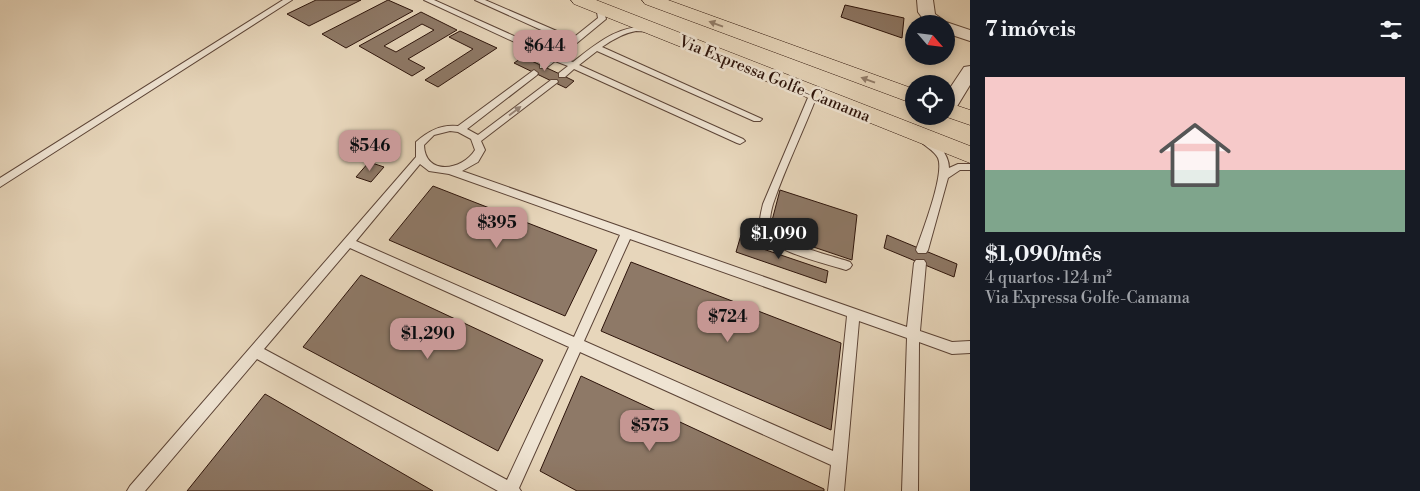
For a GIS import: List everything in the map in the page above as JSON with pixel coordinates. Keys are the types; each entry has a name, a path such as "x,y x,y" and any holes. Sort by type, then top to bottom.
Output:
{"highway":[{"name":"Via Expressa Golfe-Camama","path":"579,0 970,155"},
{"name":"Via Expressa Golfe-Camama","path":"651,0 905,94"},
{"path":"955,112 970,118"}],"street":[{"path":"925,0 926,15"},
{"path":"955,95 970,71"}],"lane":[{"path":"0,183 288,0"},
{"path":"428,0 740,141"},
{"path":"479,0 575,42"},
{"path":"543,66 602,19 600,11 579,0"},
{"path":"562,75 615,35 632,29 642,28 683,40"},
{"path":"598,48 757,119"},
{"path":"460,129 534,73"},
{"path":"477,140 554,82"},
{"path":"814,93 768,204 765,222 768,232 777,241 846,264"},
{"path":"449,170 465,167 473,162 480,150 477,140 468,132 460,129 440,130 424,138 418,151 420,158 434,168 449,170 952,348 970,347"},
{"path":"906,130 925,140 938,151 944,161 943,176 921,256 913,334 910,491"},
{"path":"136,491 420,158"},
{"path":"943,176 958,166 970,167"},
{"path":"255,351 511,490 627,233"},
{"path":"348,242 839,461"},
{"path":"836,491 854,312"}],"building":[{"path":"316,0 361,0 309,26 287,14"},
{"path":"388,0 413,11 346,48 322,34"},
{"path":"845,5 904,18 902,38 841,17"},
{"path":"421,12 457,30 408,59 425,68 412,76 359,46","holes":["422,24 434,30 396,52 384,46"]},
{"path":"460,31 497,48 438,87 425,80 473,49 449,37"},
{"path":"523,57 574,81 566,88 514,63"},
{"path":"369,162 384,167 371,182 356,177"},
{"path":"433,186 597,250 565,316 389,240"},
{"path":"780,190 857,215 852,260 769,232"},
{"path":"741,235 762,242 760,248 828,271 826,283 736,252"},
{"path":"887,235 957,264 954,277 884,248"},
{"path":"631,262 841,343 831,430 601,331"},
{"path":"361,275 543,360 498,451 303,347"},
{"path":"581,376 824,489 824,491 577,491 540,471"},
{"path":"265,394 433,491 187,491"}]}
